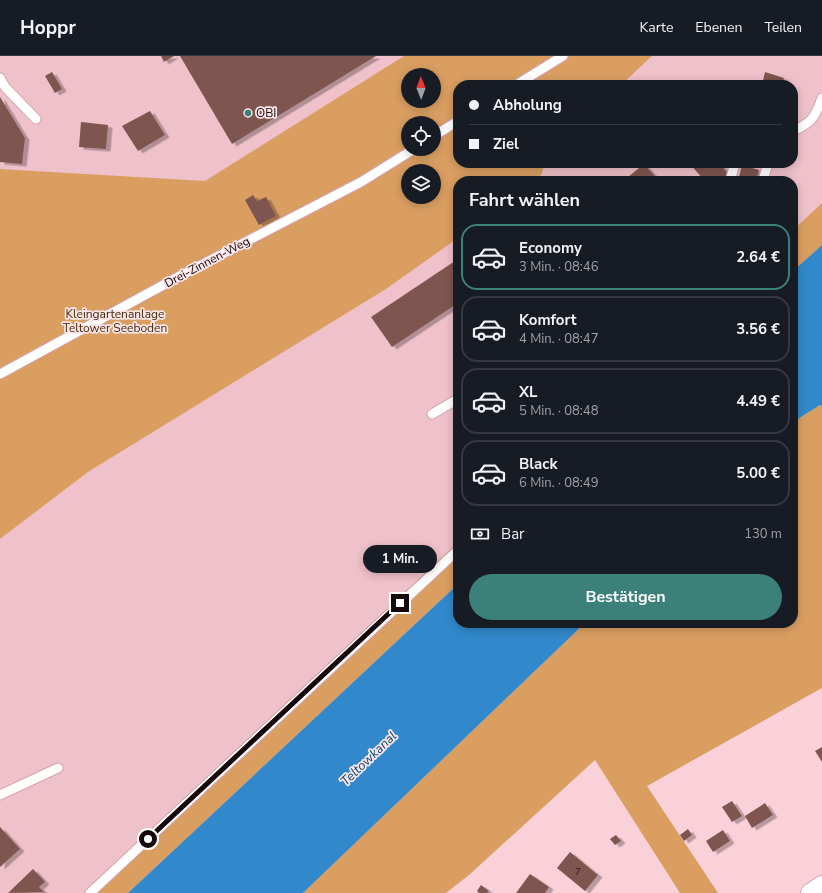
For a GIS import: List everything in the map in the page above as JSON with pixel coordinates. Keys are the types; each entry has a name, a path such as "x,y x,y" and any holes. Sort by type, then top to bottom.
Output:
{"street":[{"path":"810,893 822,885"}],"lane":[{"path":"524,80 563,56"},
{"path":"0,78 5,87 36,119"},
{"path":"798,128 809,123 818,110 822,98"},
{"path":"441,132 453,124"},
{"name":"Drei-Zinnen-Weg","path":"0,374 178,277 361,182 403,156"},
{"path":"432,414 453,402"},
{"path":"90,893 453,555"},
{"path":"0,795 58,768"}],"shaded area":[{"path":"0,56 469,56 441,71 441,68 401,68 401,80 213,210 0,194"},
{"path":"652,56 822,56 822,203 798,225 798,176 539,176 542,174 543,168 798,168 798,80 626,80"},
{"path":"453,242 453,547 85,893 0,893 0,539 88,472 386,289"}],"green space":[{"name":"Kleingartenanlage Teltower Seeboden","path":"404,56 652,56 626,80 453,80 453,168 543,168 542,174 539,176 453,176 453,242 386,289 88,472 0,539 0,169 205,181"},
{"path":"822,203 822,245 798,267 798,225"},
{"path":"820,405 822,406 822,688 647,786 718,893 680,893 595,760 469,875 446,893 303,893 580,628 798,628 798,420"},
{"path":"453,547 453,589 128,893 85,893"}],"water":[{"path":"822,245 822,406 820,405 798,420 798,267"},
{"name":"Teltowkanal","path":"453,589 453,628 580,628 303,893 128,893"}],"building":[{"path":"161,56 174,56 164,62"},
{"name":"OBI","path":"180,56 376,56 232,144"},
{"path":"52,72 62,89 55,93 45,76"},
{"path":"765,72 784,78 783,80 763,80"},
{"path":"0,97 25,138 22,164 0,162"},
{"path":"150,111 165,135 138,151 122,126"},
{"path":"81,122 108,125 106,149 79,147"},
{"path":"639,168 648,168 654,176 629,176"},
{"path":"693,168 723,168 728,174 726,176 701,176"},
{"path":"741,168 752,168 759,170 757,176 739,176"},
{"path":"253,195 257,201 266,197 276,216 259,225 245,200"},
{"path":"453,262 453,306 392,347 371,317"},
{"path":"822,747 822,762 815,751"},
{"path":"732,801 742,816 732,822 722,807"},
{"path":"765,803 773,815 752,828 745,816"},
{"path":"0,827 20,849 0,867"},
{"path":"688,829 692,835 684,841 680,835"},
{"path":"723,830 730,841 713,852 706,841"},
{"path":"616,835 621,841 615,845 610,839"},
{"path":"570,852 598,875 585,891 557,868"},
{"path":"33,869 45,882 39,887 44,892 8,893"},
{"path":"530,874 549,887 545,893 516,893"},
{"path":"481,885 489,891 487,893 479,893 477,891"}],"place":[{"name":"OBI","path":"248,113"}],"route":[{"path":"148,839 400,603"}]}
